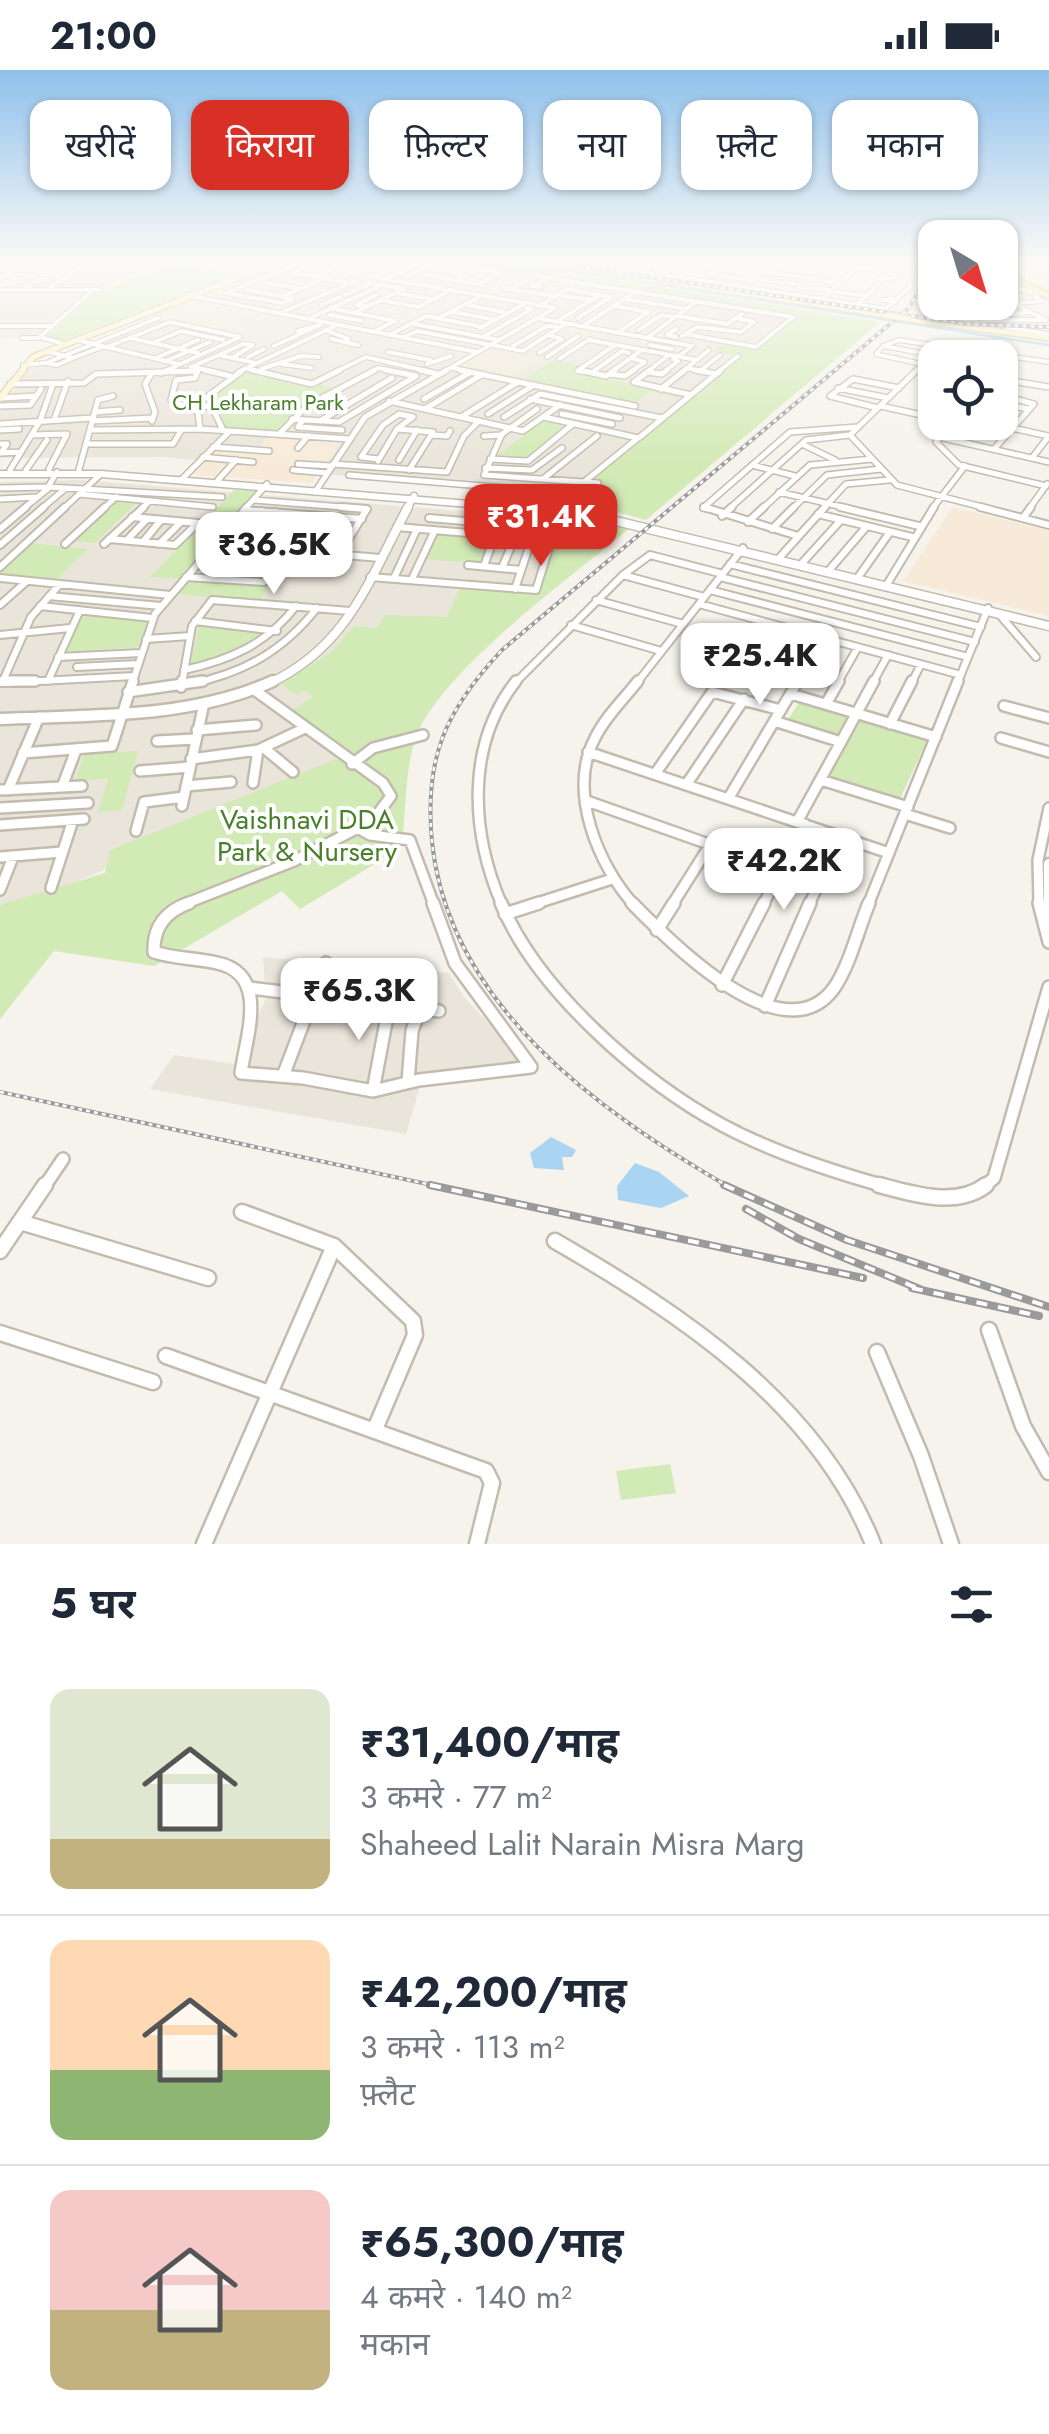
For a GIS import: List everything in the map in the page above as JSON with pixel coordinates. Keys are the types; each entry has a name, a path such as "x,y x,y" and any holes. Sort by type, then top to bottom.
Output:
{"main road":[{"path":"0,398 4,382 20,360 97,332"},
{"path":"4,382 25,362 107,332"},
{"path":"1011,332 1049,336"}],"street":[{"path":"40,338 47,332"},
{"path":"25,362 58,364 122,332"},
{"path":"106,347 140,332"},
{"path":"108,337 152,340 179,332"},
{"path":"162,373 222,340 185,332"},
{"path":"166,361 240,337 216,332"},
{"path":"311,365 319,357 302,353 268,370 255,367 304,332 316,335"},
{"path":"241,360 321,332"},
{"path":"332,332 349,338 337,346"},
{"path":"374,332 479,351"},
{"path":"388,332 479,351"},
{"path":"391,334 395,332"},
{"path":"404,336 414,332"},
{"path":"420,332 522,351 552,332"},
{"path":"453,332 499,340"},
{"path":"469,335 473,332"},
{"path":"316,490 365,417 514,332"},
{"path":"537,332 515,345 541,352 562,338 559,332"},
{"path":"548,357 579,337 566,332"},
{"path":"598,332 670,351 678,361 662,374 647,372"},
{"path":"559,359 589,340 617,332 646,338 679,356 697,360"},
{"path":"646,338 654,332"},
{"path":"672,332 667,336 758,346 776,332"},
{"path":"687,332 634,382 691,395"},
{"path":"734,337 741,332"},
{"path":"483,337 490,333"},
{"path":"172,334 215,344"},
{"path":"22,338 40,338 61,346"},
{"path":"330,339 358,345"},
{"path":"152,340 201,354"},
{"path":"156,358 198,340"},
{"path":"272,347 297,340"},
{"path":"419,340 392,352 430,360"},
{"path":"589,340 615,344 639,353 645,362 625,376 577,371 615,344"},
{"path":"918,343 899,340 883,346 876,355 918,364"},
{"path":"46,363 77,345 91,344 230,376"},
{"path":"4,382 86,383 96,374 197,369 243,344 254,346 232,358"},
{"path":"413,357 435,344"},
{"path":"609,374 651,345"},
{"path":"883,346 918,352"},
{"path":"679,356 692,347"},
{"path":"594,372 622,351 692,347 709,350 662,389"},
{"path":"451,356 436,364 426,363 452,348"},
{"path":"48,352 73,358"},
{"path":"591,352 602,354"},
{"path":"275,354 292,358"},
{"path":"219,355 301,369 320,364"},
{"path":"640,437 736,358 719,356 700,371"},
{"path":"315,382 364,358 438,374"},
{"path":"1018,358 1049,364 1040,386"},
{"path":"581,359 591,361"},
{"path":"226,431 213,409 198,403 230,376 262,362"},
{"path":"604,364 618,367"},
{"path":"245,368 340,388"},
{"path":"280,434 292,418 378,368 416,376"},
{"path":"450,368 635,406"},
{"path":"686,368 716,374"},
{"path":"197,369 195,378 176,380 171,400 176,406 198,412 200,429"},
{"path":"333,429 425,371"},
{"path":"722,516 802,444 813,438 850,435 918,371"},
{"path":"370,372 407,381"},
{"path":"441,400 426,398 470,372"},
{"path":"148,428 153,418 153,402 145,384 152,373"},
{"path":"425,410 483,374"},
{"path":"325,377 350,383"},
{"path":"320,421 392,378"},
{"path":"899,388 853,380 830,397 918,415"},
{"path":"54,420 68,382"},
{"path":"460,418 518,382"},
{"path":"1018,382 1049,387"},
{"path":"3,472 32,435 54,384"},
{"path":"534,385 486,413 535,424"},
{"path":"838,388 888,398"},
{"path":"0,398 40,389 30,404 0,407"},
{"path":"524,391 662,418"},
{"path":"504,417 538,394"},
{"path":"79,471 90,444 98,400 113,396"},
{"path":"530,399 612,424"},
{"path":"1018,399 1032,402 1018,421"},
{"path":"604,431 643,400"},
{"path":"332,402 343,405"},
{"path":"389,402 525,430 561,409 620,418"},
{"path":"0,407 9,408"},
{"path":"1018,407 1028,409"},
{"path":"93,417 120,410"},
{"path":"584,482 638,438 572,424 536,410 501,435 485,468 485,476 598,484"},
{"path":"374,467 379,459 397,429 412,417 399,414 383,425 361,457 379,459"},
{"path":"0,427 93,417 153,418"},
{"path":"292,418 339,422"},
{"path":"303,420 298,427 342,430"},
{"path":"296,467 447,472 464,436 478,421"},
{"path":"490,458 528,461 572,424"},
{"path":"0,427 19,429 17,433"},
{"path":"798,536 722,516 703,506 792,432 858,427"},
{"path":"90,444 173,444 182,429"},
{"path":"93,430 200,429 349,439"},
{"path":"397,429 432,431 409,470"},
{"path":"1018,429 1049,436 1032,458"},
{"path":"182,479 226,431"},
{"path":"431,436 447,436 450,431"},
{"path":"416,433 400,458 417,458"},
{"path":"0,529 49,487 67,434 32,435"},
{"path":"484,436 501,435"},
{"path":"850,435 889,480 902,487 1049,525"},
{"path":"298,448 308,436"},
{"path":"543,479 597,436"},
{"path":"310,445 317,437"},
{"path":"320,446 326,438"},
{"path":"26,470 47,440"},
{"path":"938,440 937,445 955,463 1048,484 1022,518"},
{"path":"952,440 1049,462"},
{"path":"994,450 1002,440"},
{"path":"0,444 7,444 1,453 40,448"},
{"path":"802,444 838,461"},
{"path":"213,448 269,451"},
{"path":"485,468 532,470 562,448"},
{"path":"203,458 252,462"},
{"path":"748,522 814,463 872,459"},
{"path":"218,480 236,460"},
{"path":"752,465 795,476"},
{"path":"356,466 349,476 556,492"},
{"path":"887,585 919,526 965,466"},
{"path":"772,529 830,474 881,469"},
{"path":"3,472 53,471"},
{"path":"79,471 265,486"},
{"path":"3,472 79,471 595,512 1049,624"},
{"path":"0,567 101,474"},
{"path":"780,557 846,484 889,480"},
{"path":"24,753 112,746 152,618 265,486"},
{"path":"0,545 67,487"},
{"path":"0,488 86,487 222,497"},
{"path":"779,492 919,526"},
{"path":"79,494 213,507"},
{"path":"0,499 38,496"},
{"path":"65,544 116,498"},
{"path":"0,720 204,703 253,688 320,652 350,611 413,498"},
{"path":"150,500 106,541 178,544 198,523"},
{"path":"253,500 367,509 339,554"},
{"path":"244,510 362,518"},
{"path":"230,551 262,511"},
{"path":"20,512 56,516"},
{"path":"238,561 275,512"},
{"path":"818,514 912,538"},
{"path":"186,577 260,583 315,515"},
{"path":"132,518 231,525"},
{"path":"370,577 536,590 554,528 430,518"},
{"path":"127,540 147,519"},
{"path":"143,542 161,520"},
{"path":"803,562 841,520"},
{"path":"159,544 181,522"},
{"path":"830,569 867,526"},
{"path":"396,527 551,540"},
{"path":"394,578 418,529"},
{"path":"412,579 435,530"},
{"path":"858,576 890,532"},
{"path":"484,566 495,535"},
{"path":"502,568 514,537"},
{"path":"515,589 532,538"},
{"path":"288,550 380,558"},
{"path":"742,550 887,585"},
{"path":"742,550 598,732 588,752 587,801 592,840 612,879 657,930 722,986 765,1006 798,1008 830,996 844,970 988,609"},
{"path":"0,555 12,556"},
{"path":"974,642 650,555 570,625 495,709 479,758 476,791 486,854 506,914 568,998 606,1036 708,1116 741,1134 816,1163 924,1195 965,1196 982,1191 994,1178 1049,986"},
{"path":"202,558 276,565"},
{"path":"730,564 981,627"},
{"path":"468,565 521,570"},
{"path":"623,575 968,658"},
{"path":"0,578 170,595"},
{"path":"2,600 27,581"},
{"path":"60,584 25,630 2,683 134,676"},
{"path":"49,596 160,606"},
{"path":"704,597 824,638 961,675"},
{"path":"180,687 194,621 214,599 350,611"},
{"path":"596,600 683,624"},
{"path":"40,606 152,618"},
{"path":"184,670 241,654 277,630 296,606"},
{"path":"128,692 180,687 232,674 296,638 317,608"},
{"path":"988,609 1049,624"},
{"path":"48,681 80,610"},
{"path":"999,614 1036,657"},
{"path":"194,621 277,630"},
{"path":"570,625 661,651"},
{"path":"0,634 70,628"},
{"path":"146,640 190,636"},
{"path":"728,798 824,638"},
{"path":"826,704 858,647"},
{"path":"58,657 141,653"},
{"path":"722,986 782,870 821,780 888,655"},
{"path":"0,659 13,659"},
{"path":"77,667 138,664"},
{"path":"890,724 921,664"},
{"path":"253,688 391,792 388,804 357,827 297,859 174,908 165,916 152,941 154,952 229,965 250,988 252,1002 241,1073 372,1090 532,1065 477,997 456,963 410,840 370,835 357,827"},
{"path":"655,774 709,694 715,691 781,710"},
{"path":"790,694 936,737"},
{"path":"686,784 744,700"},
{"path":"184,797 204,703"},
{"path":"1004,706 1049,718"},
{"path":"4,790 38,717"},
{"path":"774,721 842,742"},
{"path":"157,741 256,725"},
{"path":"140,771 261,749 305,728"},
{"path":"352,764 372,748 423,735"},
{"path":"1001,738 1049,752"},
{"path":"261,749 292,772"},
{"path":"252,784 261,749"},
{"path":"62,787 76,750"},
{"path":"588,752 889,853"},
{"path":"821,780 950,828"},
{"path":"136,831 144,802 184,797 231,782"},
{"path":"4,790 82,786"},
{"path":"587,801 782,870"},
{"path":"0,808 88,802"},
{"path":"1049,808 1036,862 1049,942"},
{"path":"0,825 79,819 62,852 51,888"},
{"path":"765,1006 840,836"},
{"path":"657,930 710,845"},
{"path":"0,857 62,852"},
{"path":"0,890 12,856"},
{"path":"1049,867 1041,890 1049,914"},
{"path":"506,914 612,879"},
{"path":"283,1076 326,964"},
{"path":"250,988 439,1011"},
{"path":"372,1090 390,1006"},
{"path":"408,1082 412,1030 420,1009"},
{"path":"0,1252 63,1159"},
{"path":"242,1212 334,1246 415,1326 375,1429"},
{"path":"20,1222 208,1278"},
{"path":"555,1240 622,1280 726,1352 840,1474 873,1544"},
{"path":"204,1544 334,1246"},
{"path":"989,1330 1024,1426 1049,1472"},
{"path":"0,1333 152,1382"},
{"path":"877,1352 921,1456 951,1544"},
{"path":"166,1356 486,1472 492,1483 476,1544"}],"shaded area":[{"path":"0,332 45,332 35,339 0,338"},
{"path":"122,332 792,332 606,504 167,457 0,458 0,409 29,370"},
{"path":"492,348 543,358 510,378 458,367"},
{"path":"269,436 342,441 312,483 193,475 219,447 258,449"},
{"path":"80,480 548,518 610,534 496,626 391,742 0,916 0,482"},
{"path":"953,507 1049,531 1049,616 903,581"},
{"path":"263,957 449,973 464,997 527,1064 421,1083 406,1134 150,1089 174,1055 234,1064 266,999"}],"green space":[{"path":"51,332 86,332 62,341 44,338"},
{"path":"777,332 868,332 646,520 595,506 602,486 595,475 739,356 712,351 724,342 758,348"},
{"path":"554,360 581,366 573,372 683,394 679,398 650,392 634,404 522,380"},
{"name":"CH Lekharam Park","path":"246,370 336,388 301,407 277,433 227,429 215,407 199,404"},
{"path":"545,419 569,425 528,458 495,457"},
{"path":"234,490 257,491 180,579 150,577"},
{"path":"116,499 138,501 95,543 72,541"},
{"path":"316,516 359,520 339,552 294,548"},
{"name":"Vaishnavi DDA Park & Nursery","path":"564,516 630,528 508,628 426,716 411,755 402,843 300,909 282,891 154,966 54,951 0,1019 0,905 105,873 110,850 346,755 292,710 313,697 304,691 296,695 281,684 330,653 354,626 377,628 385,615 447,617 461,586 533,591"},
{"path":"439,532 492,536 481,564 425,559"},
{"path":"30,543 88,549 54,582 0,576 0,569"},
{"path":"189,578 270,585 259,601 176,594"},
{"path":"82,613 149,620 141,647 64,652"},
{"path":"200,623 269,632 236,652 190,666"},
{"path":"801,700 928,738 899,801 829,778 849,740 787,721"},
{"path":"138,751 122,810 98,812 108,779 75,781 84,754"},
{"path":"670,1464 676,1493 621,1500 616,1471"}],"water":[{"path":"551,1137 576,1150 572,1157 562,1157 564,1170 534,1168 530,1153"},
{"path":"635,1163 659,1172 689,1196 661,1208 618,1200 617,1186"}],"waterway":[{"path":"964,332 1049,345"}],"railway":[{"path":"729,1187 630,1124 582,1087 538,1047 499,1003 467,954 444,901 430,812 436,760 453,715 502,650 881,332"},
{"path":"0,1092 441,1187"},
{"path":"430,1185 863,1278"},
{"path":"724,1185 847,1240 1049,1307"},
{"path":"746,1209 799,1239 922,1290"},
{"path":"912,1288 1039,1316"}]}
